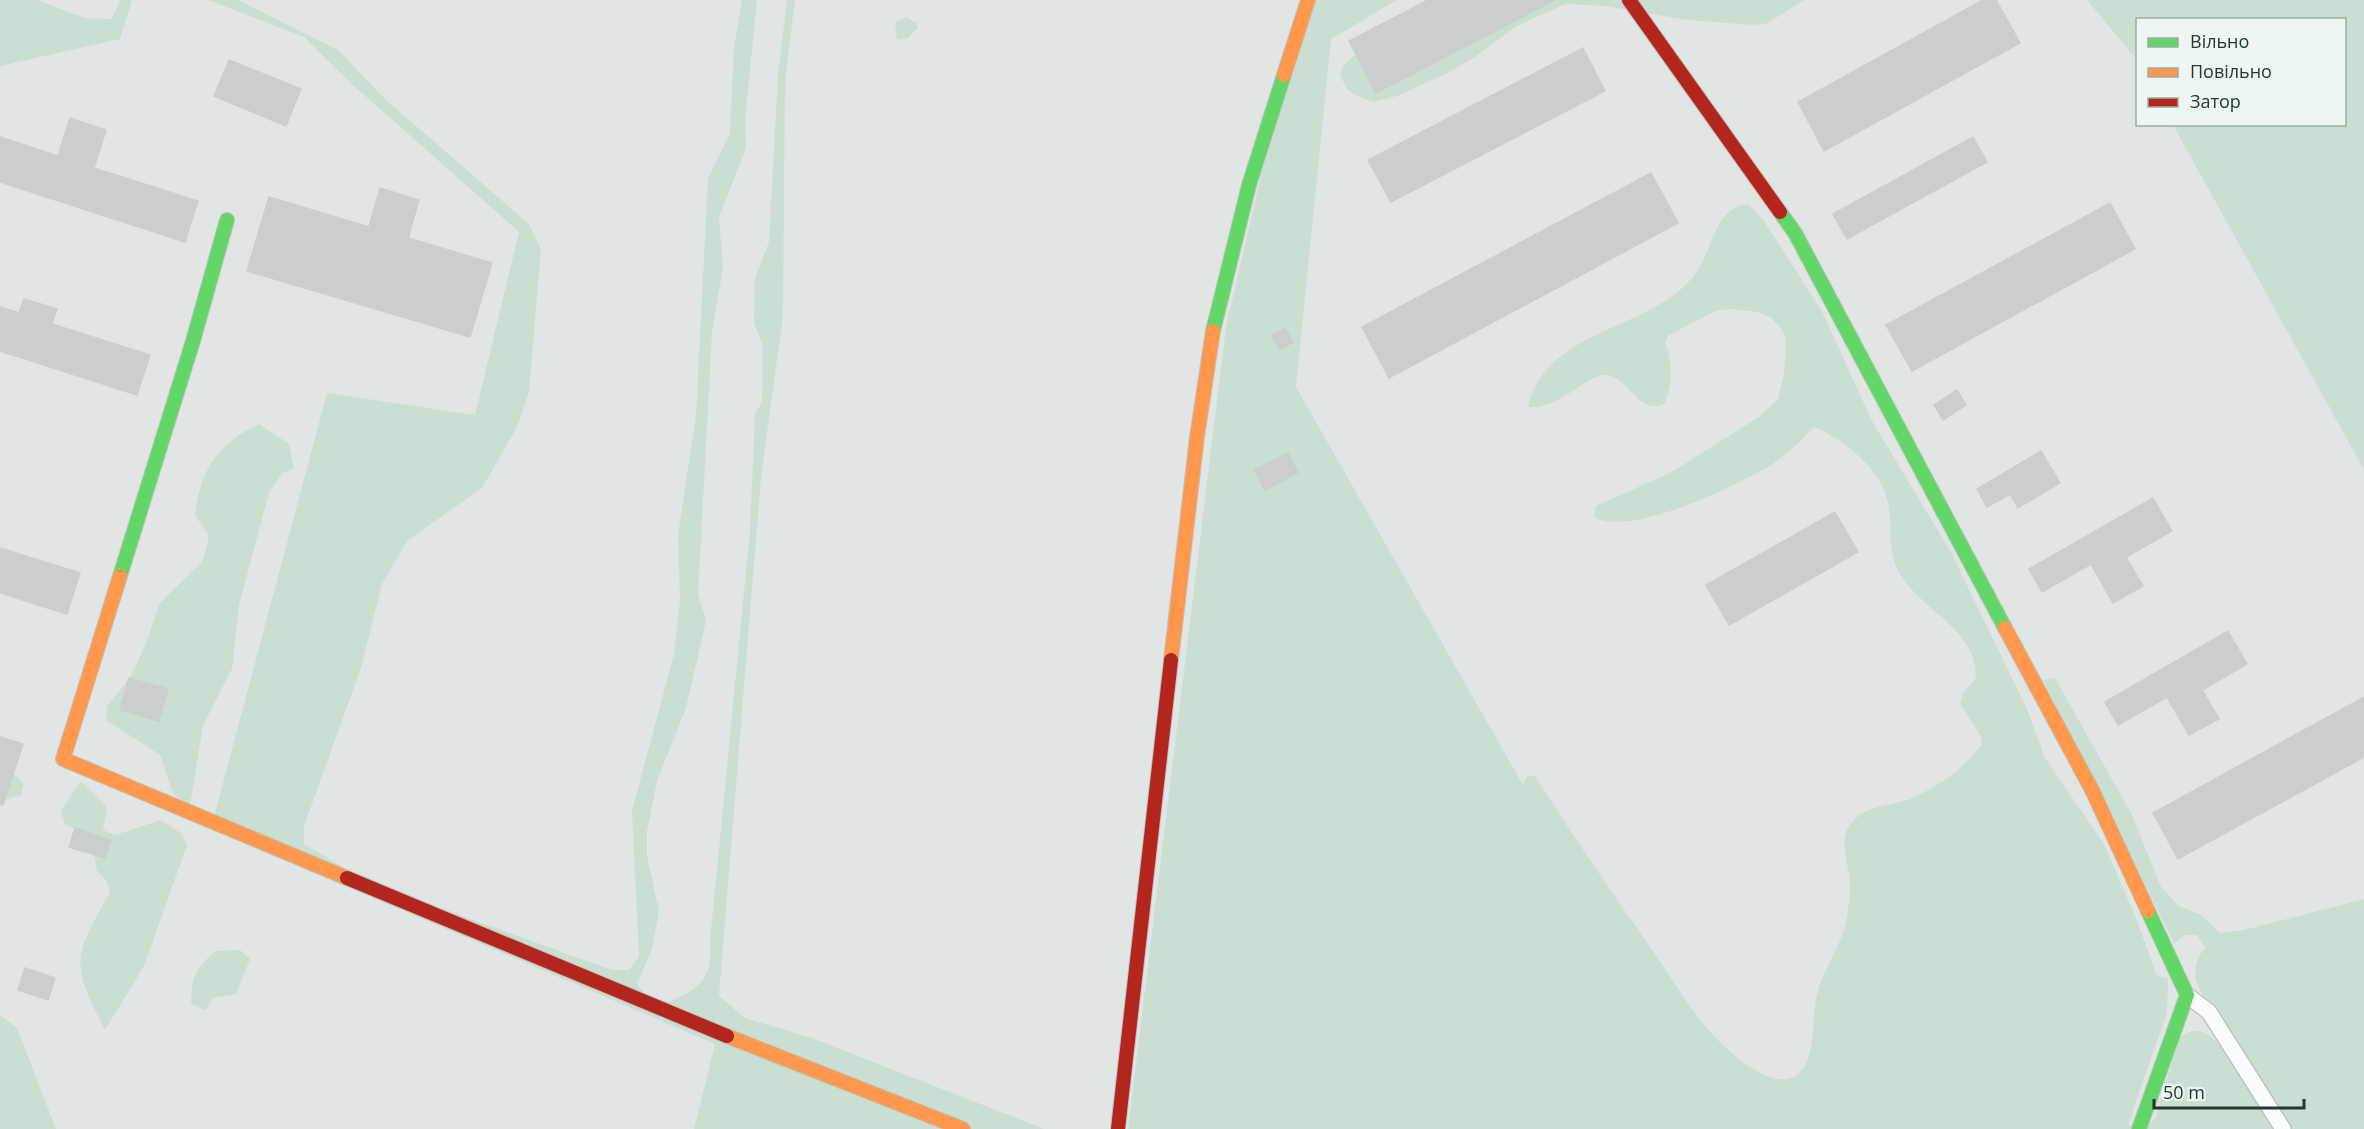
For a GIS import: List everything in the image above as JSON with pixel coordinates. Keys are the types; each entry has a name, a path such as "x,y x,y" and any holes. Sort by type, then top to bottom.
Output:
{"street":[{"path":"1118,1129 1197,437 1215,318 1249,185 1308,0"},
{"path":"1629,0 1795,233 2092,790 2187,995 2209,1012 2283,1129"},
{"path":"227,220 193,341 63,759 665,1012 963,1129"},
{"path":"2139,1129 2187,995"}],"green space":[{"path":"0,0 37,0 85,18 112,19 120,0 132,0 120,39 0,66"},
{"path":"208,0 238,0 338,50 385,99 529,224 541,249 529,392 517,427 482,488 408,540 382,584 361,668 304,826 304,844 368,882 612,970 629,970 639,956 632,811 674,654 680,600 678,535 696,415 708,179 730,133 734,47 742,0 757,0 745,121 746,148 719,217 723,268 712,333 698,594 706,621 686,708 657,781 647,831 647,856 659,911 652,949 637,984 645,994 668,1002 697,987 707,973 709,965 750,531 755,414 762,402 763,346 754,323 755,278 769,242 778,75 787,0 795,0 785,82 783,316 761,477 719,996 745,1018 812,1038 1044,1129 694,1129 715,1044 211,828 327,393 475,415 519,232 354,86 304,37"},
{"path":"1316,0 1397,0 1331,39 1296,387 1523,785 1527,776 1535,776 1689,1004 1713,1035 1753,1069 1778,1079 1789,1079 1799,1073 1807,1061 1817,994 1846,924 1850,886 1845,849 1848,828 1861,814 1869,810 1915,797 1934,787 1960,768 1982,744 1981,737 1960,703 1963,693 1976,678 1974,661 1968,646 1947,622 1921,599 1900,574 1893,558 1888,503 1870,467 1849,448 1826,433 1814,427 1790,450 1764,469 1727,488 1679,508 1631,521 1610,522 1594,517 1596,506 1670,473 1759,417 1778,399 1784,374 1786,340 1782,329 1770,317 1757,312 1731,309 1716,311 1669,335 1665,341 1671,381 1664,404 1647,405 1614,377 1605,375 1590,380 1549,404 1528,407 1539,380 1556,360 1578,345 1654,307 1677,292 1702,264 1721,221 1737,207 1748,204 1762,218 1822,311 1872,421 1951,552 2026,707 2045,758 2104,844 2136,918 2157,976 2168,978 2167,1013 2128,1125 2139,1129 1128,1129 1226,327 1262,171"},
{"path":"1431,0 1804,0 1768,23 1755,25 1687,20 1605,6 1565,4 1517,26 1450,72 1397,96 1373,102 1347,89 1340,75 1343,66 1357,53"},
{"path":"2087,0 2364,0 2364,470 2174,126 2346,126 2346,18 2136,18 2136,59"},
{"path":"907,17 916,23 918,28 908,38 897,40 895,22"},
{"path":"259,424 289,444 294,469 282,473 269,493 239,605 232,669 203,725 190,806 173,794 160,755 106,720 107,706 130,678 147,641 159,604 203,561 209,536 195,515 201,484 207,471 222,449 232,440"},
{"path":"2055,678 2132,815 2161,887 2179,906 2201,915 2220,933 2244,930 2364,899 2364,1129 2146,1129 2156,1117 2178,1038 2195,1031 2202,1032 2215,1040 2232,1061 2233,1048 2238,1042 2205,998 2197,983 2195,974 2197,964 2200,954 2206,948 2197,935 2185,935 2174,943 2043,680"},
{"path":"6,766 24,784 21,795 9,799 0,797"},
{"path":"81,781 107,807 103,830 115,835 161,820 182,834 187,845 144,966 105,1030 86,989 80,961 89,932 110,892 106,880 97,871 89,842 80,832 65,824 61,811"},
{"path":"240,950 250,959 236,994 213,998 206,1010 191,1004 194,979 203,963 215,951"},
{"path":"0,1015 17,1028 56,1129 0,1129"}],"building":[{"path":"1428,0 1555,0 1376,93 1349,41"},
{"path":"1983,0 1996,0 2020,43 1824,151 1798,102"},
{"path":"1583,48 1605,91 1391,202 1368,160"},
{"path":"229,60 301,89 286,126 214,96"},
{"path":"70,118 106,130 94,168 198,201 185,242 0,182 0,137 58,156"},
{"path":"1973,137 1987,162 1847,239 1833,214"},
{"path":"1651,173 1678,223 1389,378 1362,327"},
{"path":"380,188 419,200 408,238 492,263 470,337 247,271 269,197 369,227"},
{"path":"2110,203 2135,249 1912,371 1886,325"},
{"path":"24,299 57,309 52,324 150,355 137,395 0,351 0,307 19,313"},
{"path":"1285,328 1293,342 1280,350 1271,336"},
{"path":"1957,390 1966,405 1943,420 1934,405"},
{"path":"2041,451 2060,483 2018,508 2010,494 1987,507 1977,489"},
{"path":"1288,453 1298,473 1265,490 1254,470"},
{"path":"2153,498 2172,531 2126,557 2143,586 2113,603 2091,564 2042,592 2029,569"},
{"path":"1835,512 1858,552 1729,625 1706,585"},
{"path":"0,548 80,573 67,614 0,593"},
{"path":"2228,631 2247,664 2202,690 2219,719 2189,735 2167,697 2118,725 2105,702"},
{"path":"129,678 168,689 159,721 120,710"},
{"path":"2364,697 2364,757 2178,859 2153,813"},
{"path":"0,737 23,744 3,805 0,805"},
{"path":"75,828 111,840 105,858 69,847"},
{"path":"25,968 55,978 48,1000 18,990"}],"traffic: fast":[{"path":"1213,331 1249,185 1284,75"},
{"path":"1780,212 1795,233 2005,628"},
{"path":"120,576 193,341 227,220"},
{"path":"2139,1129 2187,995 2148,911"}],"traffic: slow":[{"path":"1284,75 1308,0"},
{"path":"1171,660 1197,437 1213,331"},
{"path":"120,576 63,759 347,878"},
{"path":"2005,628 2092,790 2148,911"},
{"path":"727,1036 963,1129"}],"traffic: jam":[{"path":"1629,0 1780,212"},
{"path":"1118,1129 1171,660"},
{"path":"347,878 727,1036"}]}
